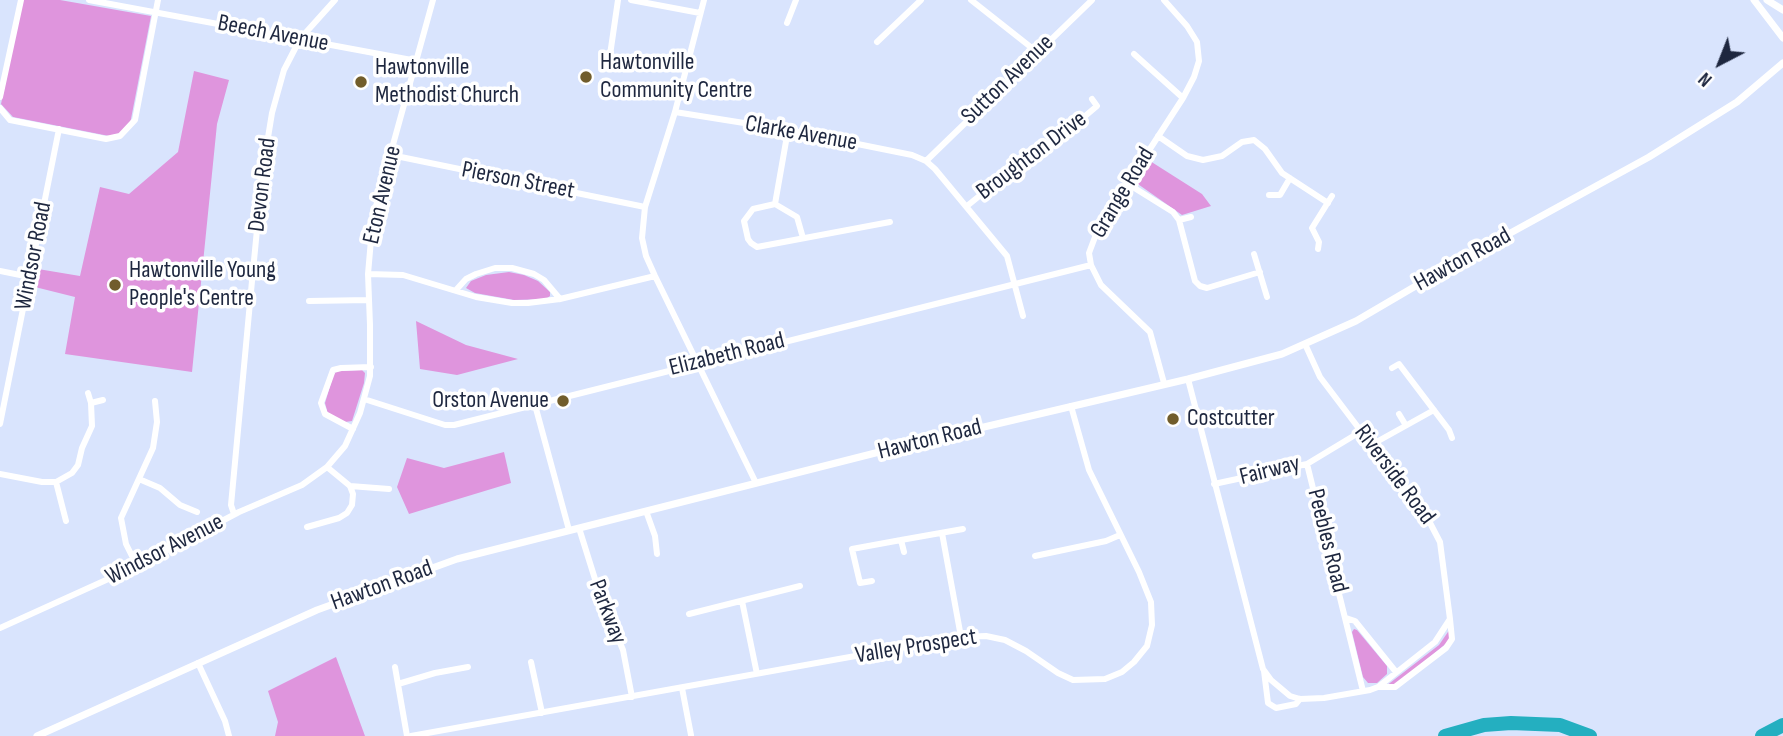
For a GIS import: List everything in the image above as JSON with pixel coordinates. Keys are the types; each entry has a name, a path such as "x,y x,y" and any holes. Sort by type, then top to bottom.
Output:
{"street":[{"path":"0,97 21,0"},
{"name":"Beech Avenue","path":"89,0 417,61"},
{"path":"2,113 10,120 113,139 120,136 135,120 158,0"},
{"name":"Devon Road","path":"234,514 231,505 263,168 272,113 284,69 300,39 335,0"},
{"name":"Eton Avenue","path":"327,467 345,446 364,399 370,367 368,274 373,217 433,0"},
{"path":"610,55 618,0"},
{"path":"631,0 700,13"},
{"path":"704,0 675,112 645,207 642,238 655,276 756,483"},
{"path":"787,23 796,0"},
{"path":"877,41 921,0"},
{"path":"971,0 1037,52"},
{"name":"Sutton Avenue","path":"926,162 1092,0"},
{"name":"Grange Road","path":"1164,0 1197,42 1199,61 1195,77 1098,229 1089,253 1091,265 1101,285 1150,332 1164,383"},
{"path":"1754,0 1783,38"},
{"path":"1767,0 1783,10"},
{"path":"1134,54 1183,98"},
{"name":"Hawton Road","path":"37,736 295,619 457,559 1282,354 1356,321 1649,157 1737,102 1783,63"},
{"name":"Broughton Drive","path":"1092,99 1103,113"},
{"name":"Broughton Drive","path":"967,206 999,180 1025,167 1097,106"},
{"name":"Clarke Avenue","path":"675,112 788,130 912,155 926,162"},
{"name":"Windsor Road","path":"0,424 59,129"},
{"path":"775,204 788,130"},
{"path":"1158,136 1187,156 1203,160 1222,156 1254,136 1282,173 1328,203"},
{"name":"Pierson Street","path":"391,155 645,207"},
{"path":"926,162 967,206 1007,256 1023,316"},
{"path":"1276,203 1290,178"},
{"path":"1128,184 1173,212 1179,220 1195,281 1200,286 1207,288 1260,272"},
{"path":"1269,195 1280,195"},
{"path":"1321,244 1312,228 1332,196"},
{"path":"803,238 797,217 775,204 753,209 744,221 748,239 757,247 890,222"},
{"path":"1179,220 1191,217"},
{"path":"1254,254 1267,297"},
{"name":"Elizabeth Road","path":"364,399 445,425 454,425 1091,265"},
{"path":"456,290 466,279 476,274 504,267 534,274 561,299"},
{"path":"0,271 30,277"},
{"path":"368,274 403,275 512,303 561,299 655,276"},
{"path":"309,301 369,300"},
{"name":"Riverside Road","path":"1264,669 1271,680 1290,696 1300,699 1324,698 1378,687 1395,688 1446,648 1452,639 1439,536 1320,377 1305,344"},
{"path":"1392,368 1399,364 1449,430 1452,438"},
{"path":"353,429 326,414 321,403 333,370 370,367"},
{"name":"Riverside Road","path":"1188,379 1264,669 1268,703 1276,708 1296,704 1300,699"},
{"path":"0,474 56,482 72,473 78,465 92,426 88,393"},
{"path":"91,403 103,400"},
{"path":"137,566 124,537 121,517 153,448 157,411 155,401"},
{"path":"535,405 569,530"},
{"name":"Valley Prospect","path":"409,736 961,637 986,636 1005,640 1073,680 1105,679 1122,672 1147,646 1152,625 1151,602 1088,470 1071,406"},
{"path":"1371,445 1434,410"},
{"path":"1399,414 1405,424"},
{"path":"1441,436 1449,430"},
{"name":"Fairway","path":"1214,484 1307,464 1360,432"},
{"name":"Peebles Road","path":"1307,464 1363,691"},
{"path":"307,527 339,518 348,513 352,505 353,494 350,486 327,467"},
{"name":"Windsor Avenue","path":"0,628 137,566 234,514 302,485 327,467"},
{"path":"139,479 160,488 180,505 197,512"},
{"path":"56,482 66,521"},
{"path":"350,486 389,489"},
{"path":"646,510 655,536 657,554"},
{"name":"Parkway","path":"579,528 600,596 623,650 632,697"},
{"path":"872,581 860,583 852,549 963,529"},
{"path":"942,533 961,637"},
{"path":"1035,556 1105,541 1120,535"},
{"path":"901,540 904,552"},
{"path":"690,614 800,586"},
{"path":"742,601 757,674"},
{"name":"Peebles Road","path":"1346,618 1355,621 1396,672"},
{"name":"Riverside Road","path":"1378,687 1439,638 1450,619"},
{"path":"531,662 542,713"},
{"path":"198,663 225,721 229,736"},
{"path":"395,667 409,736"},
{"path":"398,684 468,667"},
{"path":"682,688 691,735"}],"shaded area":[{"path":"23,0 60,0 151,16 130,124 121,133 109,136 13,117 1,104"},
{"path":"194,71 229,80 217,124 192,372 65,354 75,297 35,287 38,269 80,276 100,187 129,194 178,152"},
{"path":"1150,161 1202,194 1211,206 1182,215 1135,182"},
{"path":"509,272 538,281 550,292 550,296 546,299 514,300 475,293 466,288 471,281 486,275"},
{"path":"416,321 466,345 518,359 457,375 420,369"},
{"path":"362,370 365,373 364,383 352,421 345,422 328,414 325,403 334,373"},
{"path":"504,452 511,483 409,514 397,487 407,458 444,468"},
{"path":"1354,629 1387,666 1387,674 1377,683 1368,683 1363,677 1352,632"},
{"path":"1450,629 1449,641 1399,683 1386,686 1439,645"},
{"path":"336,657 365,736 275,736 278,722 268,691"}],"waterway":[{"path":"1445,736 1484,725 1511,723 1560,725 1590,736"},
{"path":"1762,736 1783,725"}],"place":[{"name":"Hawtonville Community Centre","path":"586,77"},
{"name":"Hawtonville Methodist Church","path":"361,82"},
{"name":"Hawtonville Young People's Centre","path":"115,285"},
{"name":"Orston Avenue","path":"563,401"},
{"name":"Costcutter","path":"1173,419"}]}
